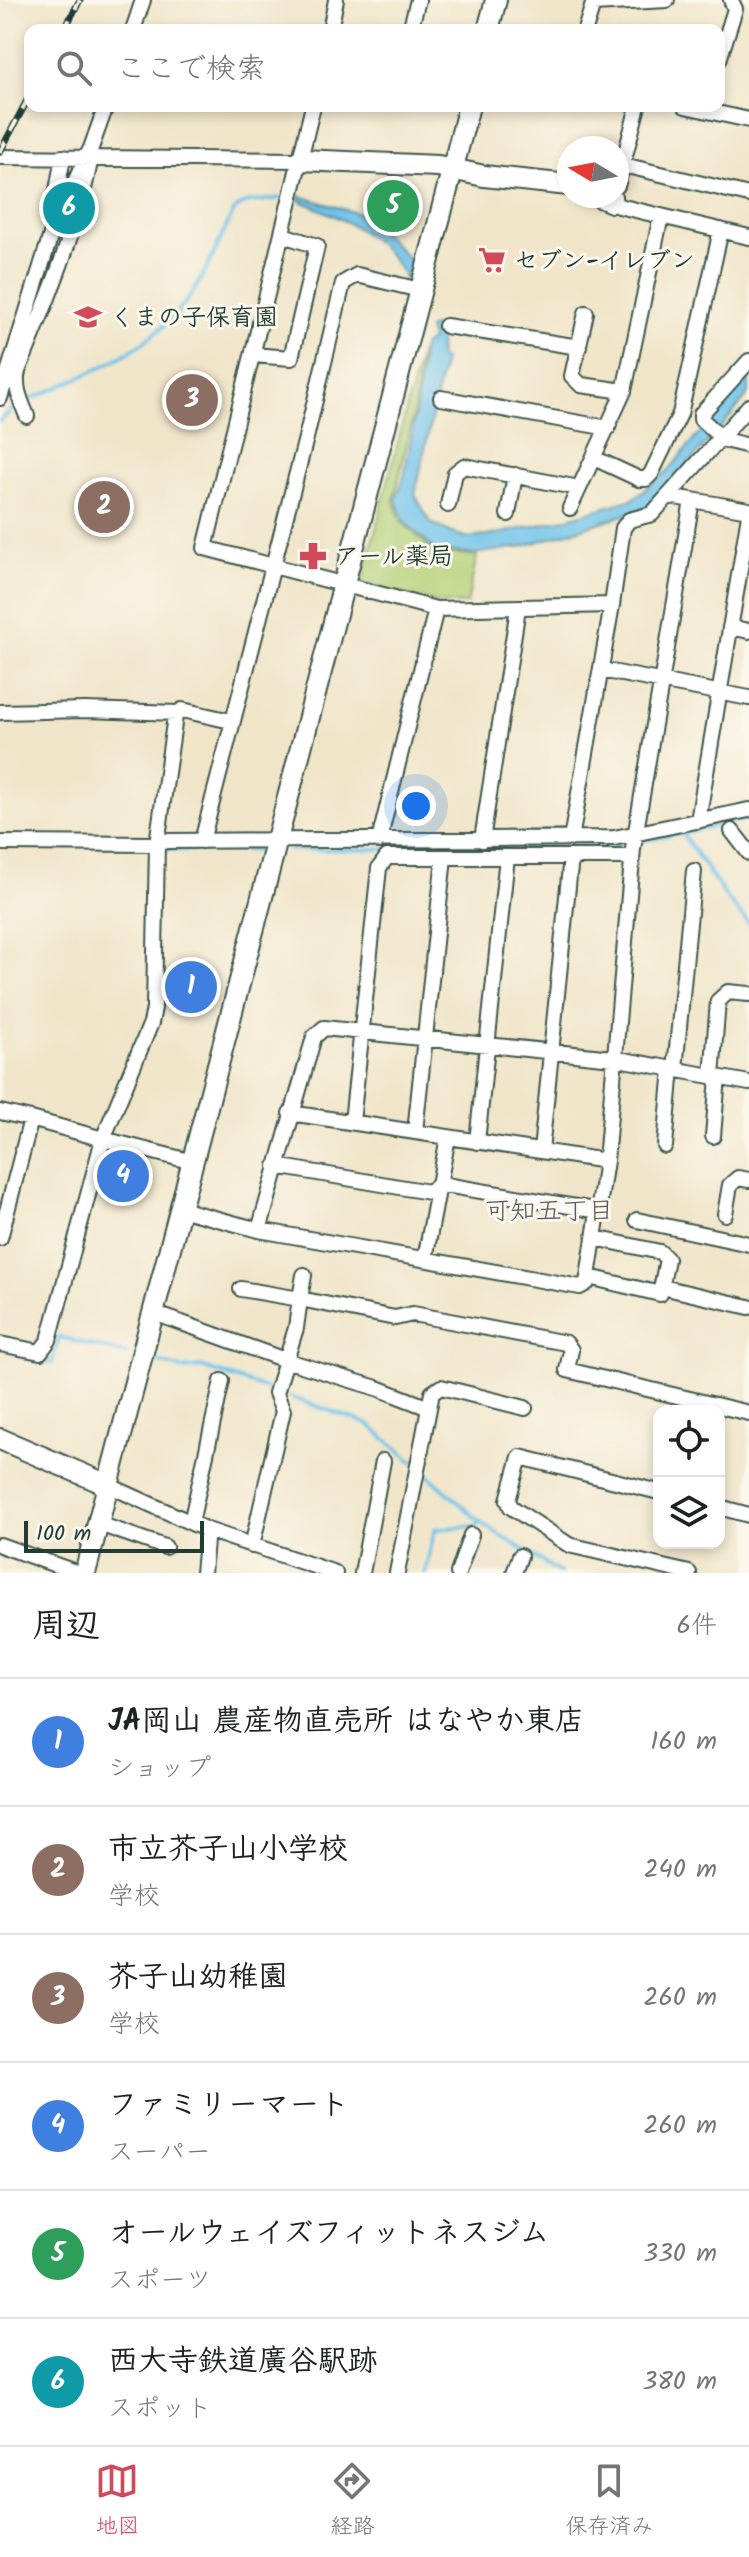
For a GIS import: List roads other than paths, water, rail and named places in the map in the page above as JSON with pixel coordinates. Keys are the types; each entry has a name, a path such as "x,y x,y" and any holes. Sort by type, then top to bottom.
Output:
{"street":[{"path":"135,24 143,0"},
{"path":"331,24 336,0"},
{"path":"412,24 418,0"},
{"path":"490,24 496,0"},
{"path":"587,24 593,4 667,0"},
{"path":"725,41 735,9 731,0"},
{"path":"23,407 16,380 18,371 46,305 72,230 88,158 104,112"},
{"path":"312,112 205,548 436,609 612,605"},
{"path":"85,1573 467,112"},
{"path":"629,141 636,112"},
{"path":"719,112 749,120"},
{"path":"0,157 393,163 557,184"},
{"path":"0,363 56,196 63,157"},
{"path":"0,398 53,228 88,158"},
{"path":"629,166 749,195"},
{"path":"629,203 661,216 749,237"},
{"path":"570,508 624,391 661,216"},
{"path":"594,458 639,479 646,479 651,474 674,431 681,410 721,230"},
{"path":"253,355 291,358 317,246 283,235"},
{"path":"202,841 343,283 357,275 420,290"},
{"path":"586,313 572,376 581,385 624,391"},
{"path":"446,326 579,347"},
{"path":"703,418 749,361"},
{"path":"441,398 608,428"},
{"path":"571,839 625,523 652,514 749,406"},
{"path":"681,410 703,418 729,442 749,446"},
{"path":"448,505 455,473 464,466 579,488"},
{"path":"508,514 515,475"},
{"path":"669,496 749,513 745,570 730,627 698,821"},
{"path":"180,1209 259,1230 580,1287 587,1283 606,1161 633,846 692,500"},
{"path":"482,840 518,608"},
{"path":"379,841 436,609"},
{"path":"730,627 749,631"},
{"path":"601,670 749,698"},
{"path":"0,712 144,710 178,713"},
{"path":"0,1344 40,1352 49,1340 103,1139 151,1023 154,1008 157,849 175,716 182,710 231,721"},
{"path":"352,1122 379,868 387,857 571,857 633,846 698,821 749,810"},
{"path":"732,831 749,853"},
{"path":"0,843 157,849 167,841 614,838 633,846"},
{"path":"415,1132 444,857"},
{"path":"477,1142 507,857"},
{"path":"541,1151 571,857"},
{"path":"665,1146 694,871"},
{"path":"713,1136 718,1001 728,992 749,994"},
{"path":"259,1230 314,1037 324,1028 613,1058 749,1083"},
{"path":"0,1112 193,1162"},
{"path":"290,1113 606,1161"},
{"path":"0,1238 31,1119"},
{"path":"425,1259 448,1137"},
{"path":"276,1166 429,1192 439,1184 600,1211"},
{"path":"725,1214 730,1185 738,1178 749,1180"},
{"path":"637,1220 749,1244"},
{"path":"589,1277 660,1294 667,1259 660,1252 595,1238"},
{"path":"252,1546 283,1411 276,1393 296,1328 304,1275"},
{"path":"662,1287 749,1307"},
{"path":"241,1289 395,1318 413,1314 566,1343 571,1350 567,1370 749,1413"},
{"path":"154,1313 429,1408"},
{"path":"191,1523 222,1381"},
{"path":"397,1573 432,1393 441,1387 525,1408"},
{"path":"0,1439 207,1530 335,1573"},
{"path":"653,1490 520,1457 508,1500 511,1507 569,1545 689,1573"},
{"path":"362,1573 383,1461"},
{"path":"725,1509 749,1515"},
{"path":"99,1524 165,1547"},
{"path":"203,1573 207,1530"},
{"path":"458,1573 471,1535"},
{"path":"0,1545 78,1573"},
{"path":"514,1573 520,1556"}],"water":[{"path":"300,196 366,216 411,261 405,280 387,252 374,240 345,221 298,200"},
{"path":"434,326 440,359 444,360 415,495 431,523 469,538 565,519 633,499 670,469 749,372 749,394 647,508 521,547 474,554 435,550 404,521 396,499 404,477 416,411 423,346 431,340 428,329"}],"waterway":[{"path":"26,401 114,360 154,334 172,318 195,289 234,211 244,203 289,197"},
{"path":"0,421 18,404"},
{"path":"290,850 611,847 749,819"},
{"path":"682,833 726,897 749,924"},
{"path":"158,850 259,850"},
{"path":"20,1355 52,1363 59,1337 126,1354"},
{"path":"158,1362 183,1369 201,1367 270,1390"},
{"path":"290,1397 368,1424 413,1462"},
{"path":"420,1468 484,1525 560,1573"},
{"path":"425,1573 435,1529 476,1526 480,1521"}],"railway":[{"path":"67,24 80,0"},
{"path":"0,152 24,106"}],"place":[{"name":"オールウェイズフィットネスジム","path":"393,206"},
{"name":"西大寺鉄道廣谷駅跡","path":"69,208"},
{"name":"セブン-イレブン","path":"492,260"},
{"name":"くまの子保育園","path":"88,317"},
{"name":"芥子山幼稚園","path":"192,400"},
{"name":"市立芥子山小学校","path":"104,507"},
{"name":"アール薬局","path":"313,556"},
{"name":"JA岡山 農産物直売所 はなやか東店","path":"191,987"},
{"name":"ファミリーマート","path":"123,1176"}],"district":[{"name":"可知五丁目","path":"549,1210"}]}
